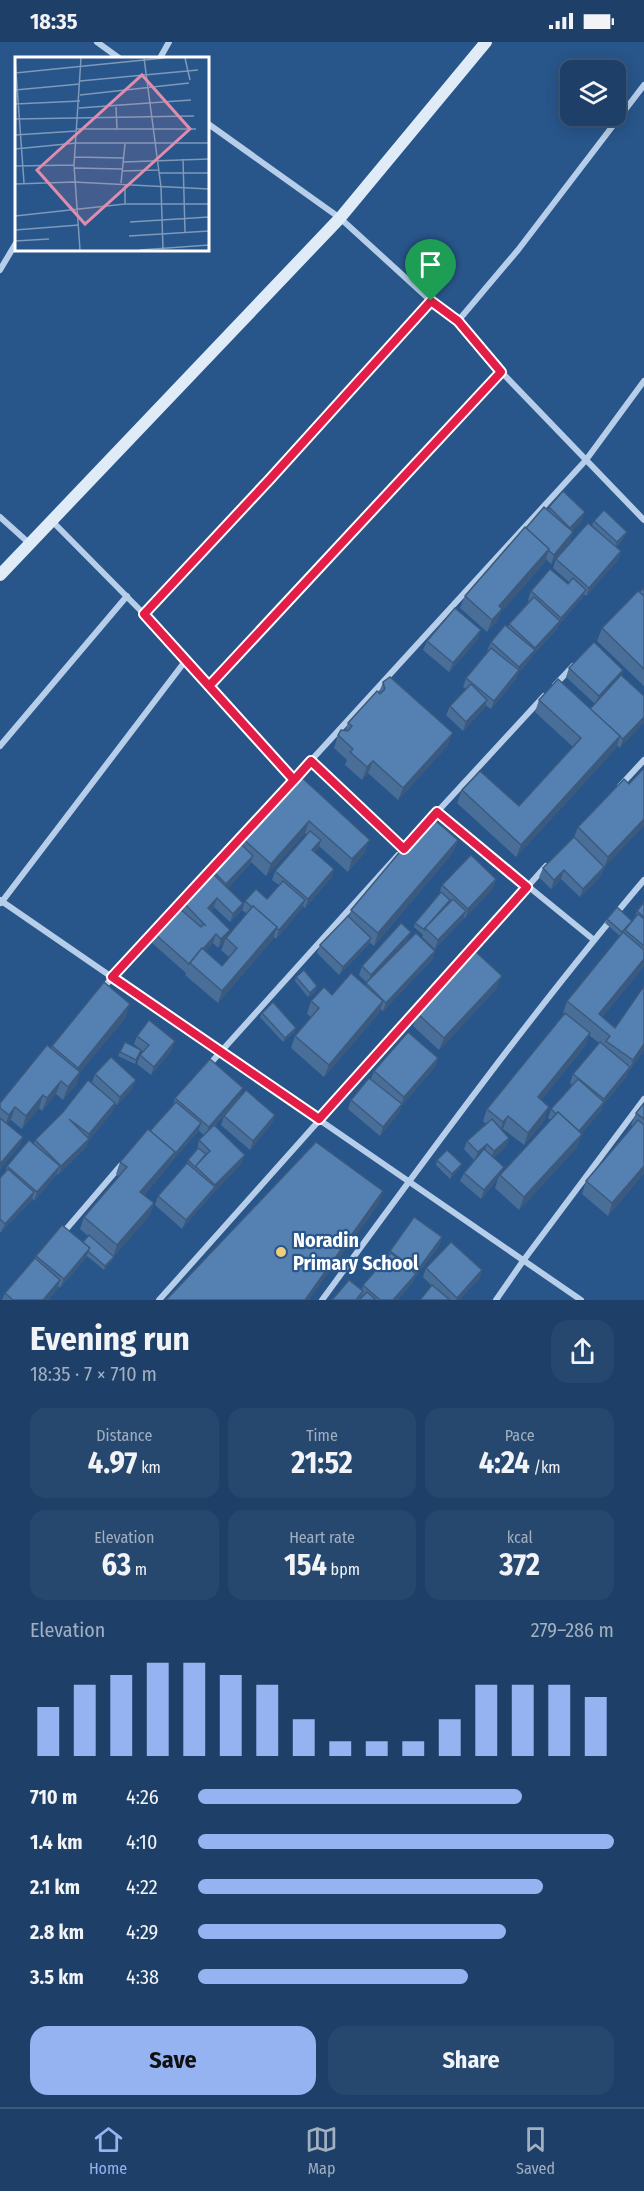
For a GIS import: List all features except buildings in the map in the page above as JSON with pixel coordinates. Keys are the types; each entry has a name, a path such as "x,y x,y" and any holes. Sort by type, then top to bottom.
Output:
{"main road":[{"path":"0,575 53,522 340,218 486,42"}],"street":[{"path":"97,42 118,57"},
{"path":"161,57 169,42"},
{"path":"458,321 518,250 644,85"},
{"path":"208,124 340,218 431,301 458,321 501,372 644,520"},
{"path":"0,270 15,245"},
{"path":"144,614 431,301"},
{"path":"209,686 501,372"},
{"path":"97,995 586,460 644,381"},
{"path":"0,517 31,545"},
{"path":"53,522 144,614 294,780"},
{"path":"0,746 127,596"},
{"path":"424,827 581,657"},
{"path":"186,660 1,902 581,1300"},
{"path":"613,794 644,760"},
{"path":"311,761 404,849"},
{"path":"437,812 594,940"},
{"path":"204,1070 410,841"},
{"path":"159,1300 550,862"},
{"path":"322,1300 594,940 644,880"},
{"path":"496,1300 644,1099"},
{"path":"59,1238 128,1158"}],"place":[{"name":"Noradin Primary School","path":"281,1252"}],"route":[{"path":"431,301 144,614 186,660 209,686 294,780 311,761 404,849 437,812 527,887 319,1119 112,977 294,780 251,733 209,686 501,372 458,321 431,301"}]}
